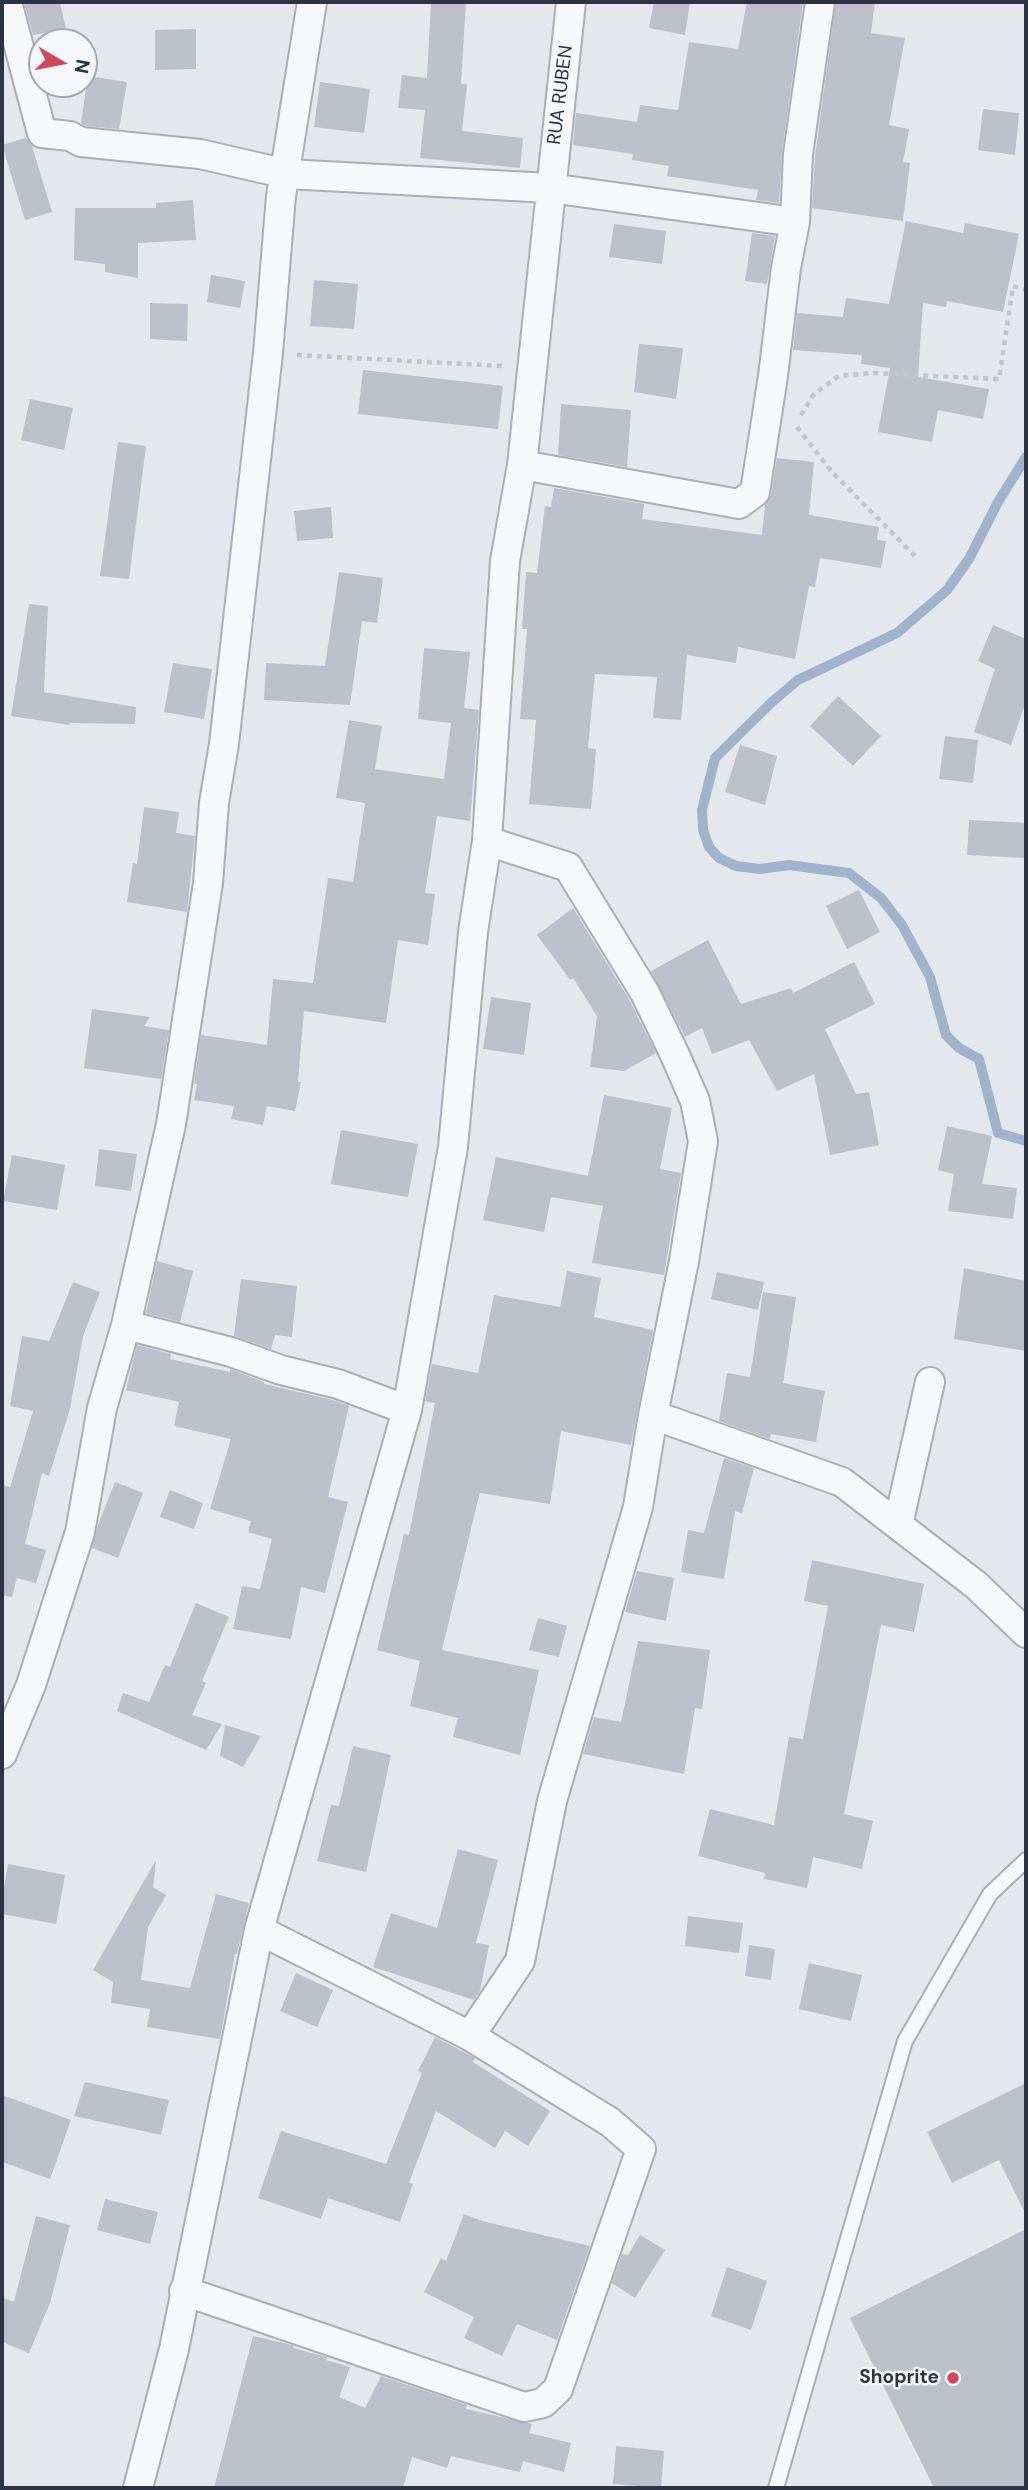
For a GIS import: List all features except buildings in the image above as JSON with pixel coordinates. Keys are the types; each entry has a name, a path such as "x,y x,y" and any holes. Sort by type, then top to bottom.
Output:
{"street":[{"path":"7,2 42,133 70,136 81,142 200,154 286,174 550,188 795,222"},
{"path":"2,1754 31,1685 80,1532 102,1408 126,1325 171,1124 208,883 214,803 224,744 268,354 281,196 312,2"},
{"name":"RUA RUBEN","path":"138,2488 174,2348 259,1930 408,1409 453,1147 473,932 487,841 505,561 522,465 571,2"},
{"path":"522,465 739,504 755,492 786,268 795,222 798,154 820,2"},
{"path":"470,2036 520,1961 552,1801 638,1507 653,1415 684,1261 703,1141 695,1101 645,993 569,867 487,841"},
{"path":"126,1325 231,1352 281,1370 338,1384 408,1409"},
{"path":"898,1525 929,1382"},
{"path":"653,1415 842,1482 976,1585 1026,1633"},
{"path":"184,2291 524,2407 543,2403 558,2389 641,2149 610,2122 470,2036 259,1930"}],"lane":[{"path":"776,2488 905,2041 990,1894 1026,1860"}],"path":[{"path":"915,556 832,472 795,425 814,394 839,376 871,373 999,379 1013,286 1026,290"},
{"path":"268,354 532,369"}],"waterway":[{"path":"1026,457 998,502 969,559 947,590 897,633 798,680 772,702 715,758 702,810 703,830 709,847 719,858 736,866 760,869 789,865 849,873 881,898 902,925 930,977 946,1035 959,1048 979,1059 998,1133 1026,1141"}],"place":[{"name":"Shoprite","path":"953,2378"}]}
